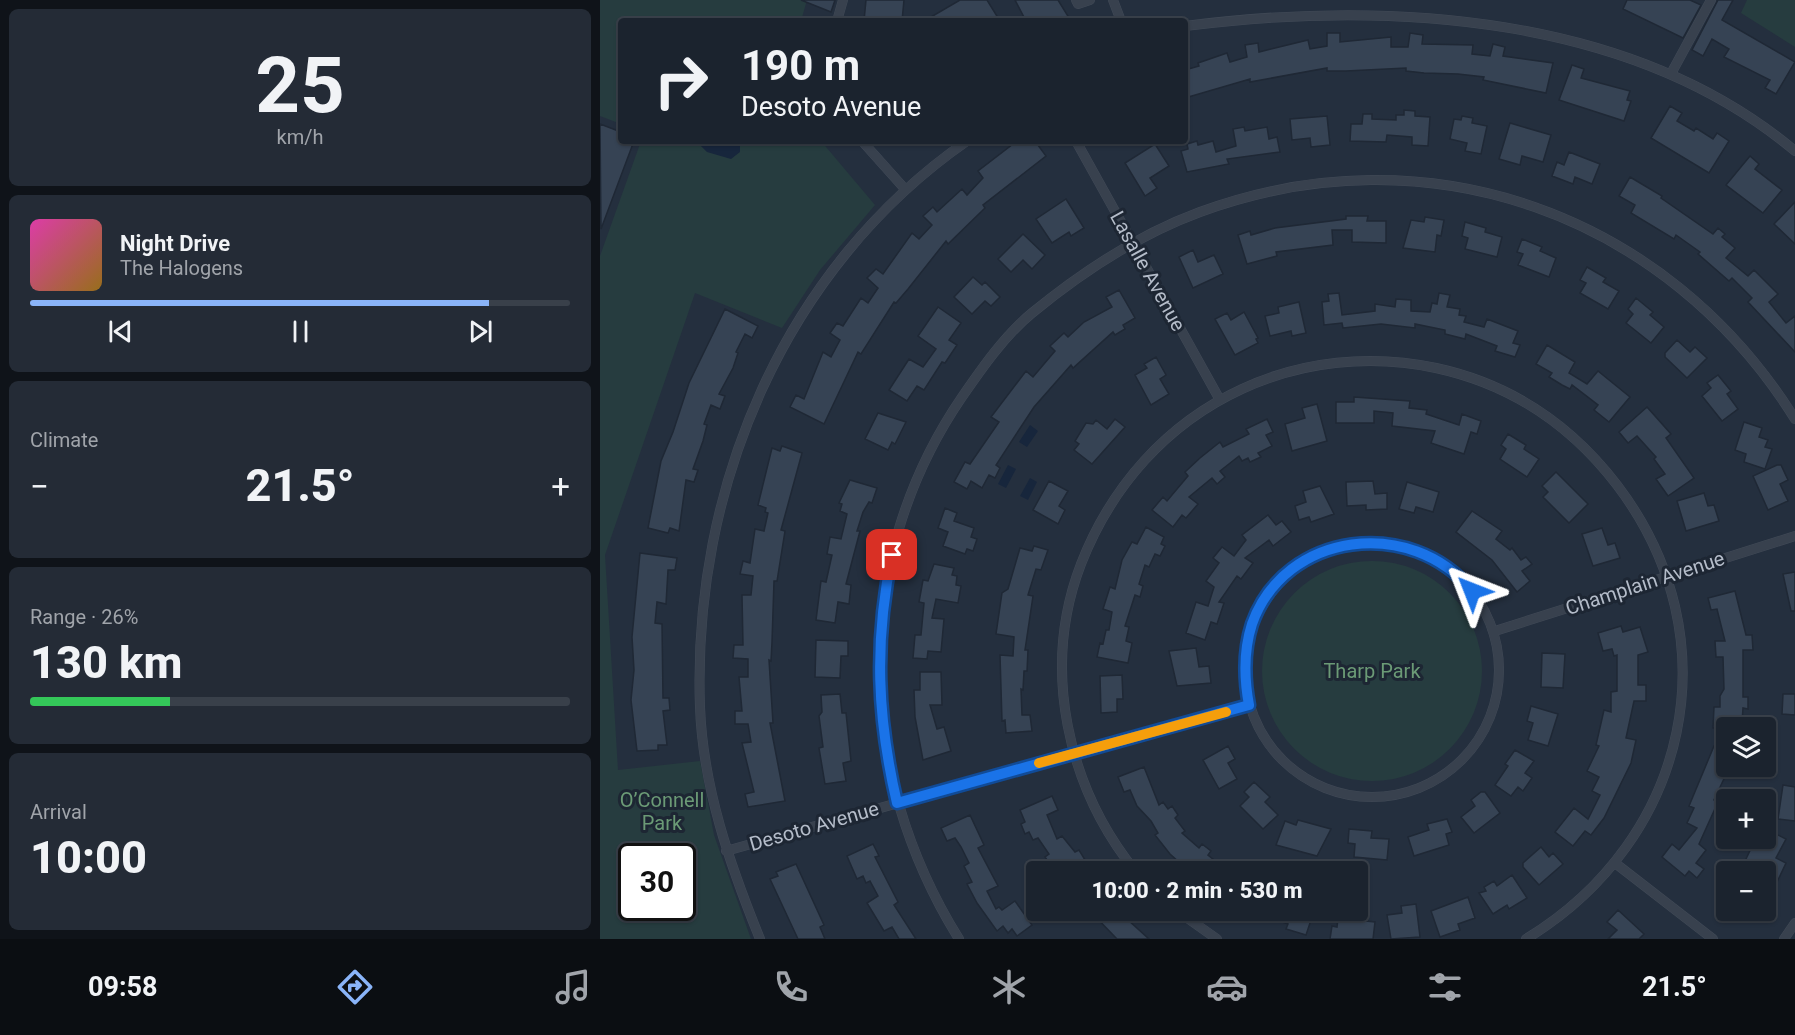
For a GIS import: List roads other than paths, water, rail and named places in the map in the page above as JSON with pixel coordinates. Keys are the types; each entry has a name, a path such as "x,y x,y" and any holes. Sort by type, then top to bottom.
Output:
{"street":[{"path":"838,18 843,0"},
{"path":"1076,0 1077,4 1090,0"},
{"path":"1113,0 1120,18"},
{"path":"1673,70 1711,0"},
{"path":"1188,25 1211,18 1268,8"},
{"path":"1573,31 1606,40 1673,70 1747,114 1795,150"},
{"path":"865,144 904,188"},
{"path":"760,939 726,851 707,765 700,709 705,593 721,504 745,431 782,349 832,270 904,188 963,144"},
{"name":"Lasalle Avenue","path":"1078,144 1220,400"},
{"path":"959,939 912,850 897,803 884,745 879,688 879,644 892,555 916,481 954,408 1005,341 1030,314 1132,243 1199,212 1287,188 1339,182 1412,181 1486,192 1542,208 1589,228 1640,257 1667,276 1712,316 1744,349 1795,419"},
{"path":"1128,861 1108,833 1090,801 1074,754 1063,705 1062,650 1070,597 1086,550 1119,490 1145,458 1179,429 1220,400 1284,373 1351,362 1422,365 1480,381 1533,406 1595,457 1640,517 1666,576 1678,618 1682,659 1682,701 1676,735 1655,801 1640,829 1615,863 1563,914 1526,939"},
{"name":"Champlain Avenue","path":"1495,630 1795,536"},
{"path":"1370,542 1398,544 1427,554 1460,576 1483,605 1495,630 1501,674 1492,717 1477,745 1452,771 1424,787 1400,795 1374,798 1333,792 1294,771 1271,748 1258,728 1249,705 1245,681 1245,656 1253,623 1270,592 1295,568 1329,549 1370,542"},
{"name":"Desoto Avenue","path":"726,851 1249,705"},
{"path":"1615,863 1713,939"},
{"path":"1192,921 1217,939"},
{"path":"1784,939 1795,923"}],"water":[{"path":"699,144 740,144 740,152 731,159 707,152"},
{"path":"1030,425 1038,431 1027,447 1019,442"},
{"path":"1008,465 1016,469 1006,488 998,484"},
{"path":"1030,478 1037,482 1028,500 1020,496"}],"park label":[{"name":"Tharp Park","path":"1372,671"},
{"name":"O’Connell Park","path":"662,812"}]}
